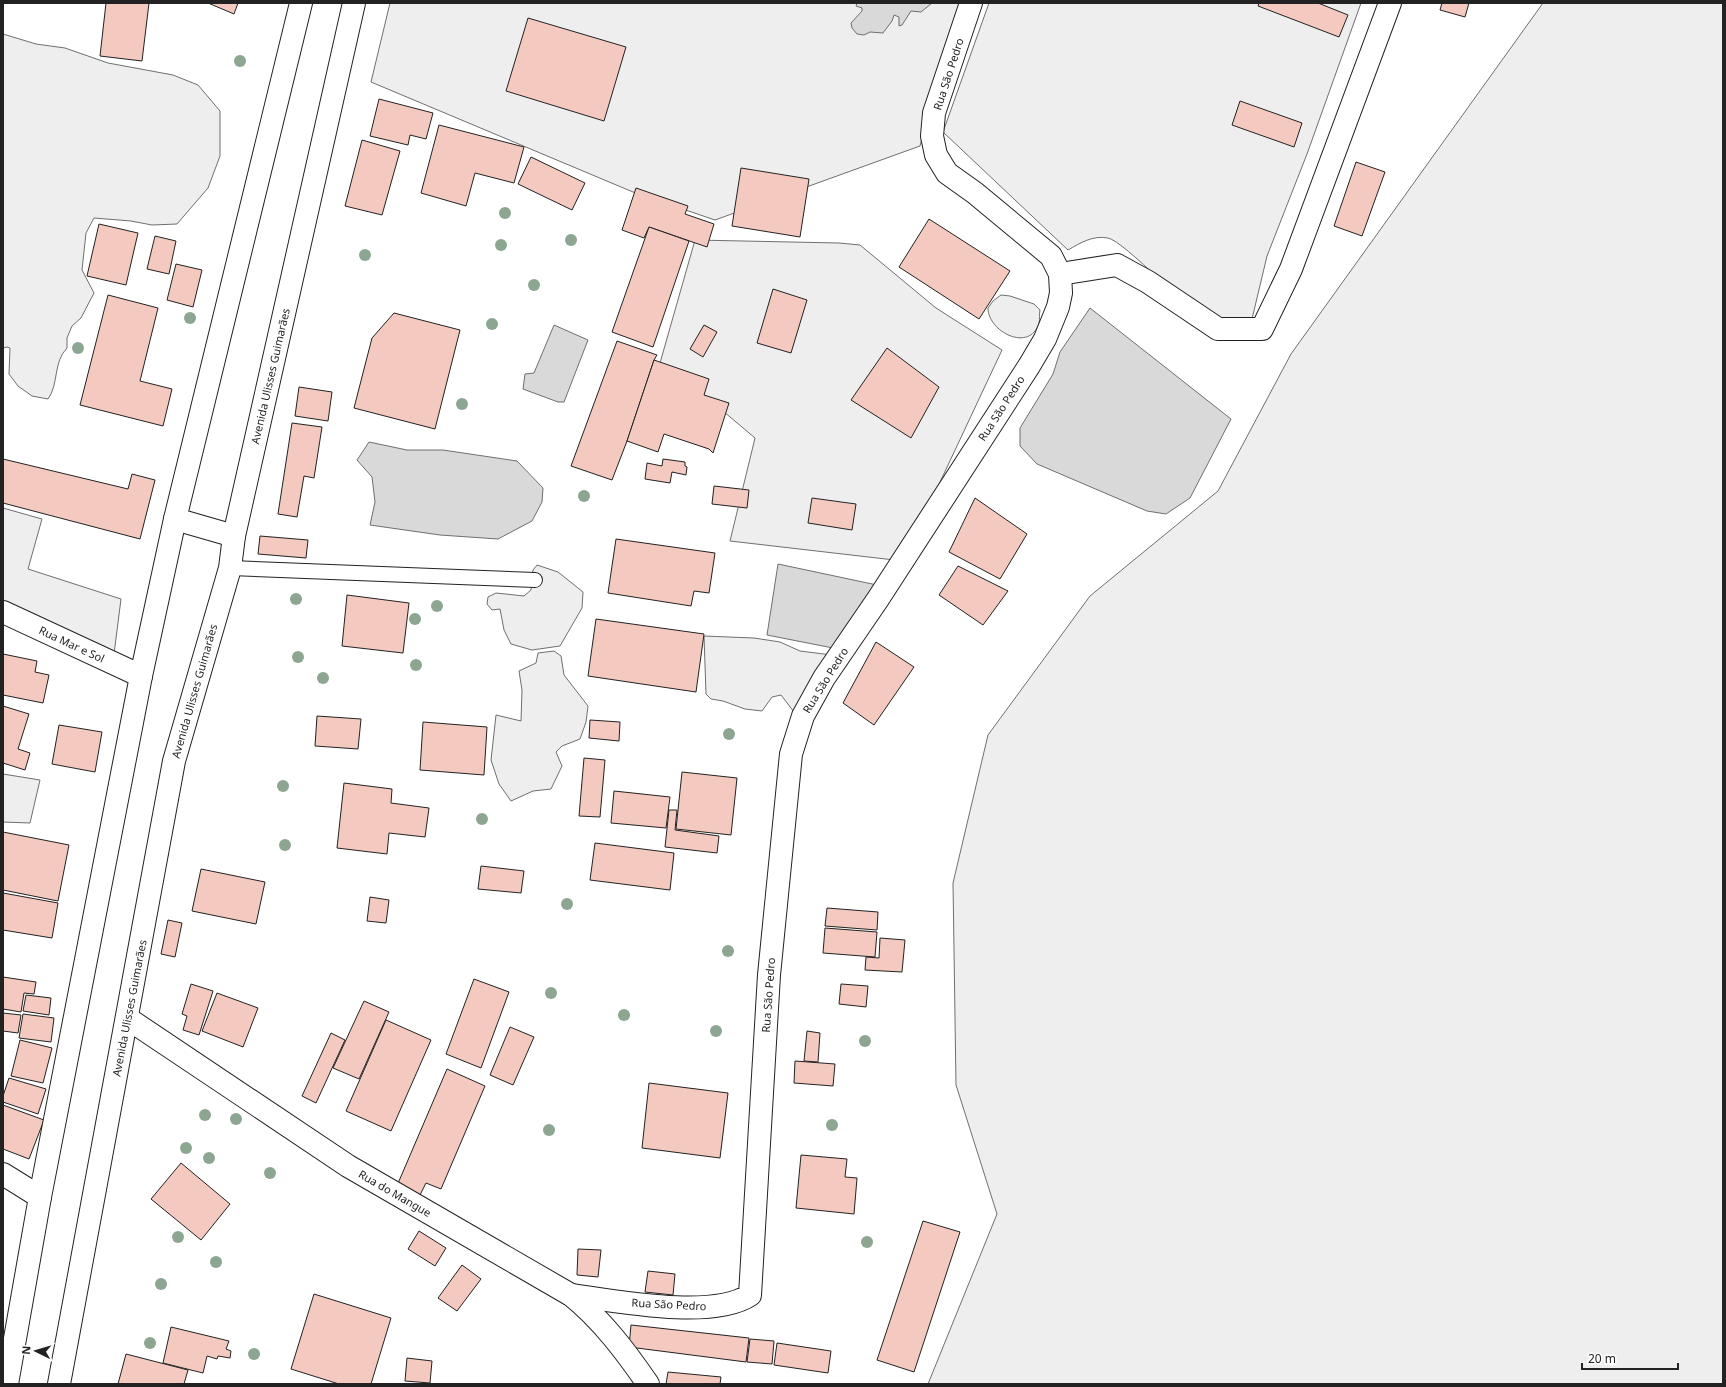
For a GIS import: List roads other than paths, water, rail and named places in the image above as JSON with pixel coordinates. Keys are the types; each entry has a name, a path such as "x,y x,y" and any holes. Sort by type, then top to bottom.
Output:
{"street":[{"path":"7,1384 40,1197 141,676 175,519 301,3"},
{"name":"Avenida Ulisses Guimarães","path":"59,1384 174,761 230,568 234,536 354,3"},
{"name":"Rua São Pedro","path":"571,1295 659,1306 699,1308 734,1304 750,1295 769,975 791,754 803,716 824,678 878,599 1045,339 1061,293 1060,274 1051,256 975,193 947,173 936,155 932,136 934,113 971,3"},
{"path":"1060,274 1117,265 1148,282 1218,329 1262,329 1291,269 1390,3"},
{"path":"175,519 234,536"},
{"name":"Rua Mar e Sol","path":"3,612 141,676"},
{"name":"Rua do Mangue","path":"127,1018 348,1166 571,1295 585,1306 619,1343 648,1384"},
{"path":"3,1174 40,1197"}],"lane":[{"path":"230,568 535,580"}]}
